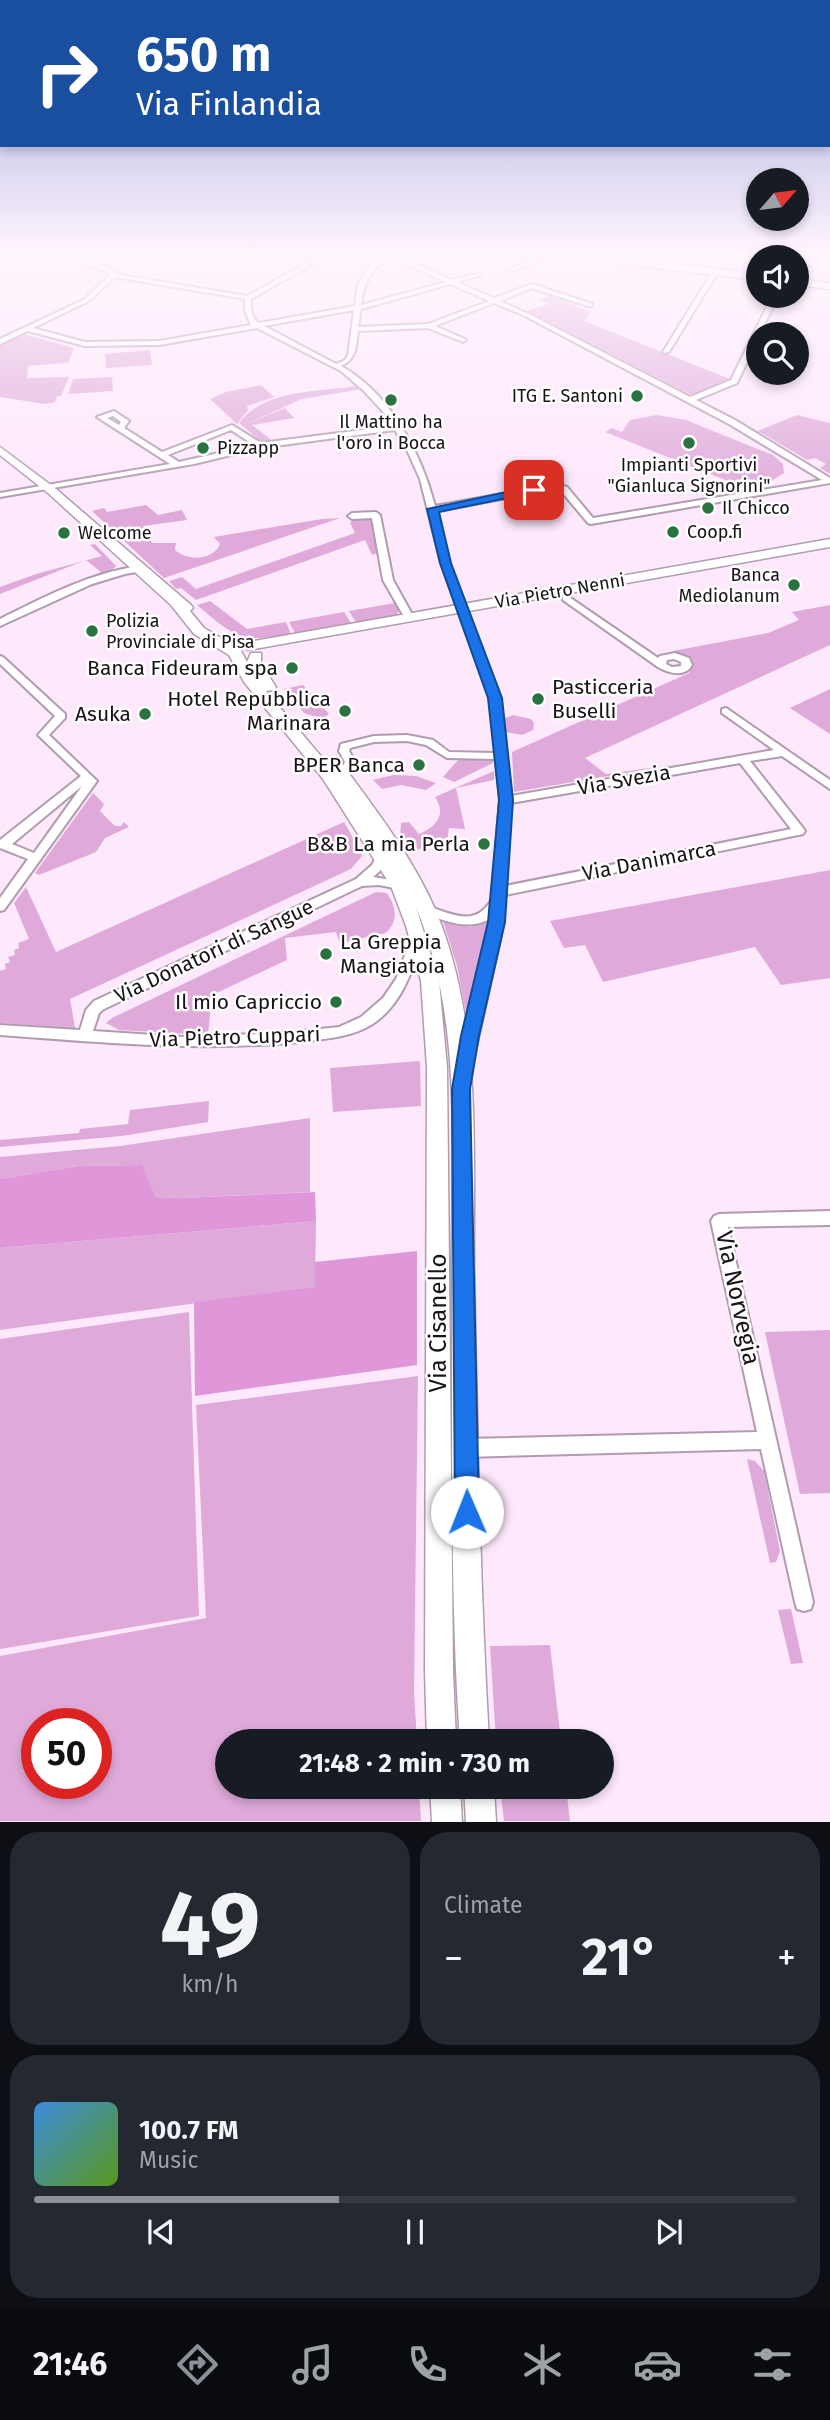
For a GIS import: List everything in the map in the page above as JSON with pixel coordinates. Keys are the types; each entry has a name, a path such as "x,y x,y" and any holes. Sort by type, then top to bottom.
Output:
{"main road":[{"path":"0,450 48,487 176,602 199,631 247,652 260,675 343,775 395,850 418,909"},
{"name":"Via Pietro Nenni","path":"247,652 830,543"},
{"name":"Via Pietro Nenni","path":"247,652 409,618 566,598 830,551"},
{"path":"247,652 239,663 244,673 319,762 399,885 418,909"},
{"name":"Via Cisanello","path":"418,909 418,935 430,981 436,1042 441,1729"},
{"name":"Via Cisanello","path":"418,909 440,947 453,996 461,1089 465,1448 474,1729"},
{"path":"446,1799 447,1822"},
{"path":"479,1799 481,1822"}],"street":[{"path":"55,336 85,344 159,343 196,336"},
{"name":"Via Cisanello","path":"277,336 336,366 369,391 415,457 433,509 440,546 495,698 506,800 498,896 494,940 470,1036 461,1089"},
{"path":"336,366 350,358 355,336"},
{"path":"453,336 463,340"},
{"path":"565,336 690,400 783,451 830,481"},
{"path":"666,352 676,336"},
{"path":"690,400 734,381 756,336"},
{"path":"161,455 232,427 260,446"},
{"path":"0,495 179,465 260,446 397,428"},
{"path":"120,429 179,465"},
{"path":"433,509 562,487 591,521 830,481"},
{"path":"352,516 376,515 388,580 409,618"},
{"path":"0,623 42,603 126,570 139,569"},
{"path":"566,598 661,665"},
{"path":"0,659 61,716 43,735 92,781 0,906"},
{"path":"726,711 830,785"},
{"path":"343,775 350,762 344,751 345,746 374,739 407,738 429,742 447,755 502,756"},
{"name":"Via Svezia","path":"506,800 784,752"},
{"name":"Via Danimarca","path":"498,896 799,831 743,759"},
{"path":"1,844 87,777"},
{"path":"1,844 36,858"},
{"name":"Via Donatori di Sangue","path":"85,1036 93,1010 99,1005 360,882 376,868 382,857"},
{"name":"Via Donatori di Sangue","path":"360,882 383,881 399,885"},
{"path":"418,909 472,922 489,915 498,896"},
{"name":"Via Pietro Cuppari","path":"0,1030 204,1042 313,1035 347,1030 366,1021 393,995 402,980 418,935"},
{"name":"Via Norvegia","path":"804,1602 719,1221 830,1218"},
{"path":"465,1448 769,1440"}],"shaded area":[{"path":"20,336 31,336 74,348 68,363 28,366 27,378 69,377 61,396 57,396 55,402 45,404 0,397 0,345"},
{"path":"576,336 622,336 730,379 691,395"},
{"path":"150,350 152,365 106,368 105,354"},
{"path":"112,377 113,391 68,394 73,379"},
{"path":"261,385 274,397 247,406 248,410 237,424 210,399 226,392"},
{"path":"357,386 362,389 302,399 246,424 285,408 294,418 252,425 274,442 263,443 239,423 250,412 277,398 309,391"},
{"name":"Impianti Sportivi \"Gianluca Signorini\"","path":"657,415 686,420 773,455 783,464 784,473 768,483 738,485 605,432 612,428 622,432 630,420"},
{"path":"797,415 830,423 830,474 820,468 826,464 815,458 807,460 758,431"},
{"path":"146,505 158,515 182,510 187,520 143,526 152,543 176,543 175,550 180,554 199,558 217,550 220,544 214,537 340,518 164,578 92,511 104,508 107,512"},
{"path":"370,518 374,523 378,553 372,555 365,540 196,600 181,588 176,589 169,581 182,577 196,589 355,533 350,523 354,519"},
{"path":"95,544 116,566 110,572 53,594 51,592 101,572 86,560 102,556 90,545"},
{"path":"83,561 0,594 0,587"},
{"path":"210,601 247,629 286,622 291,634 260,638 230,631 197,605"},
{"path":"395,603 399,611 396,615 356,622 349,611"},
{"path":"830,605 830,645 585,758 606,774 679,764 514,792 512,752 689,673 691,665 673,651 768,633 799,620 792,612"},
{"path":"344,612 351,623 295,633 289,622"},
{"path":"303,685 329,714 323,719 304,713 284,689"},
{"path":"830,689 830,734 790,708"},
{"path":"513,715 531,719 534,723 533,730 522,735 505,732 503,719"},
{"path":"459,759 493,759 493,763 454,782 443,777"},
{"path":"494,771 494,780 456,788 465,829 449,828 447,842 408,852 397,837 400,836 401,823 409,822 419,834 425,831 435,824 440,815 435,797"},
{"path":"393,775 416,776 436,783 426,790 401,785 382,789 373,780"},
{"path":"93,793 104,804 100,811 115,826 121,826 124,822 129,827 105,838 96,852 39,875 35,873"},
{"path":"344,822 362,856 351,869 70,999 75,1028 0,1023 0,971 6,969 5,964 10,962 8,957 15,955 14,950 19,948 18,943 29,939 14,903 26,887 56,952"},
{"path":"830,870 830,978 781,985 755,947 603,982 585,945 564,948 550,921"},
{"path":"376,892 387,893 394,908 393,923 386,933 340,943 336,932 285,938 287,960 212,995 208,1035 119,1030 106,1023 112,1018"},
{"path":"443,921 470,927 489,922 466,1013 457,966"},
{"path":"420,1061 421,1106 333,1112 330,1068"},
{"path":"209,1101 208,1122 122,1136 0,1147 0,1140 79,1133 80,1129 128,1124 130,1110"},
{"path":"310,1118 310,1192 156,1197 141,1165 78,1166 0,1179 0,1157 120,1146"},
{"path":"142,1165 156,1197 315,1192 316,1221 0,1248 0,1179 78,1166"},
{"path":"316,1221 315,1287 0,1330 0,1248"},
{"path":"417,1251 417,1365 195,1396 194,1302 315,1287 315,1262"},
{"path":"189,1312 199,1616 0,1649 0,1339"},
{"path":"830,1330 830,1493 800,1494 765,1332"},
{"path":"418,1376 414,1692 416,1729 215,1729 215,1799 420,1799 421,1821 0,1821 0,1656 206,1618 196,1405"},
{"path":"747,1459 755,1461 764,1471 780,1551 776,1562 770,1563"},
{"path":"791,1609 803,1663 791,1664 778,1610"},
{"path":"550,1645 560,1729 495,1729 490,1646"},
{"path":"501,1799 567,1799 570,1821 504,1821"}],"place":[{"name":"ITG E. Santoni","path":"637,396"},
{"name":"Il Mattino ha l'oro in Bocca","path":"391,400"},
{"name":"Impianti Sportivi \"Gianluca Signorini\"","path":"689,443"},
{"name":"Pizzapp","path":"203,448"},
{"name":"Il Chicco","path":"708,508"},
{"name":"Coop.fi","path":"673,532"},
{"name":"Welcome","path":"64,533"},
{"name":"Banca Mediolanum","path":"794,585"},
{"name":"Polizia Provinciale di Pisa","path":"92,631"},
{"name":"Banca Fideuram spa","path":"292,668"},
{"name":"Pasticceria Buselli","path":"538,699"},
{"name":"Hotel Repubblica Marinara","path":"345,711"},
{"name":"Asuka","path":"145,714"},
{"name":"BPER Banca","path":"419,765"},
{"name":"B&B La mia Perla","path":"484,844"},
{"name":"La Greppia Mangiatoia","path":"326,954"},
{"name":"Il mio Capriccio","path":"336,1002"}],"route":[{"path":"467,1512 461,1089 470,1036 494,940 506,800 495,698 445,563 433,509 534,490"}]}
